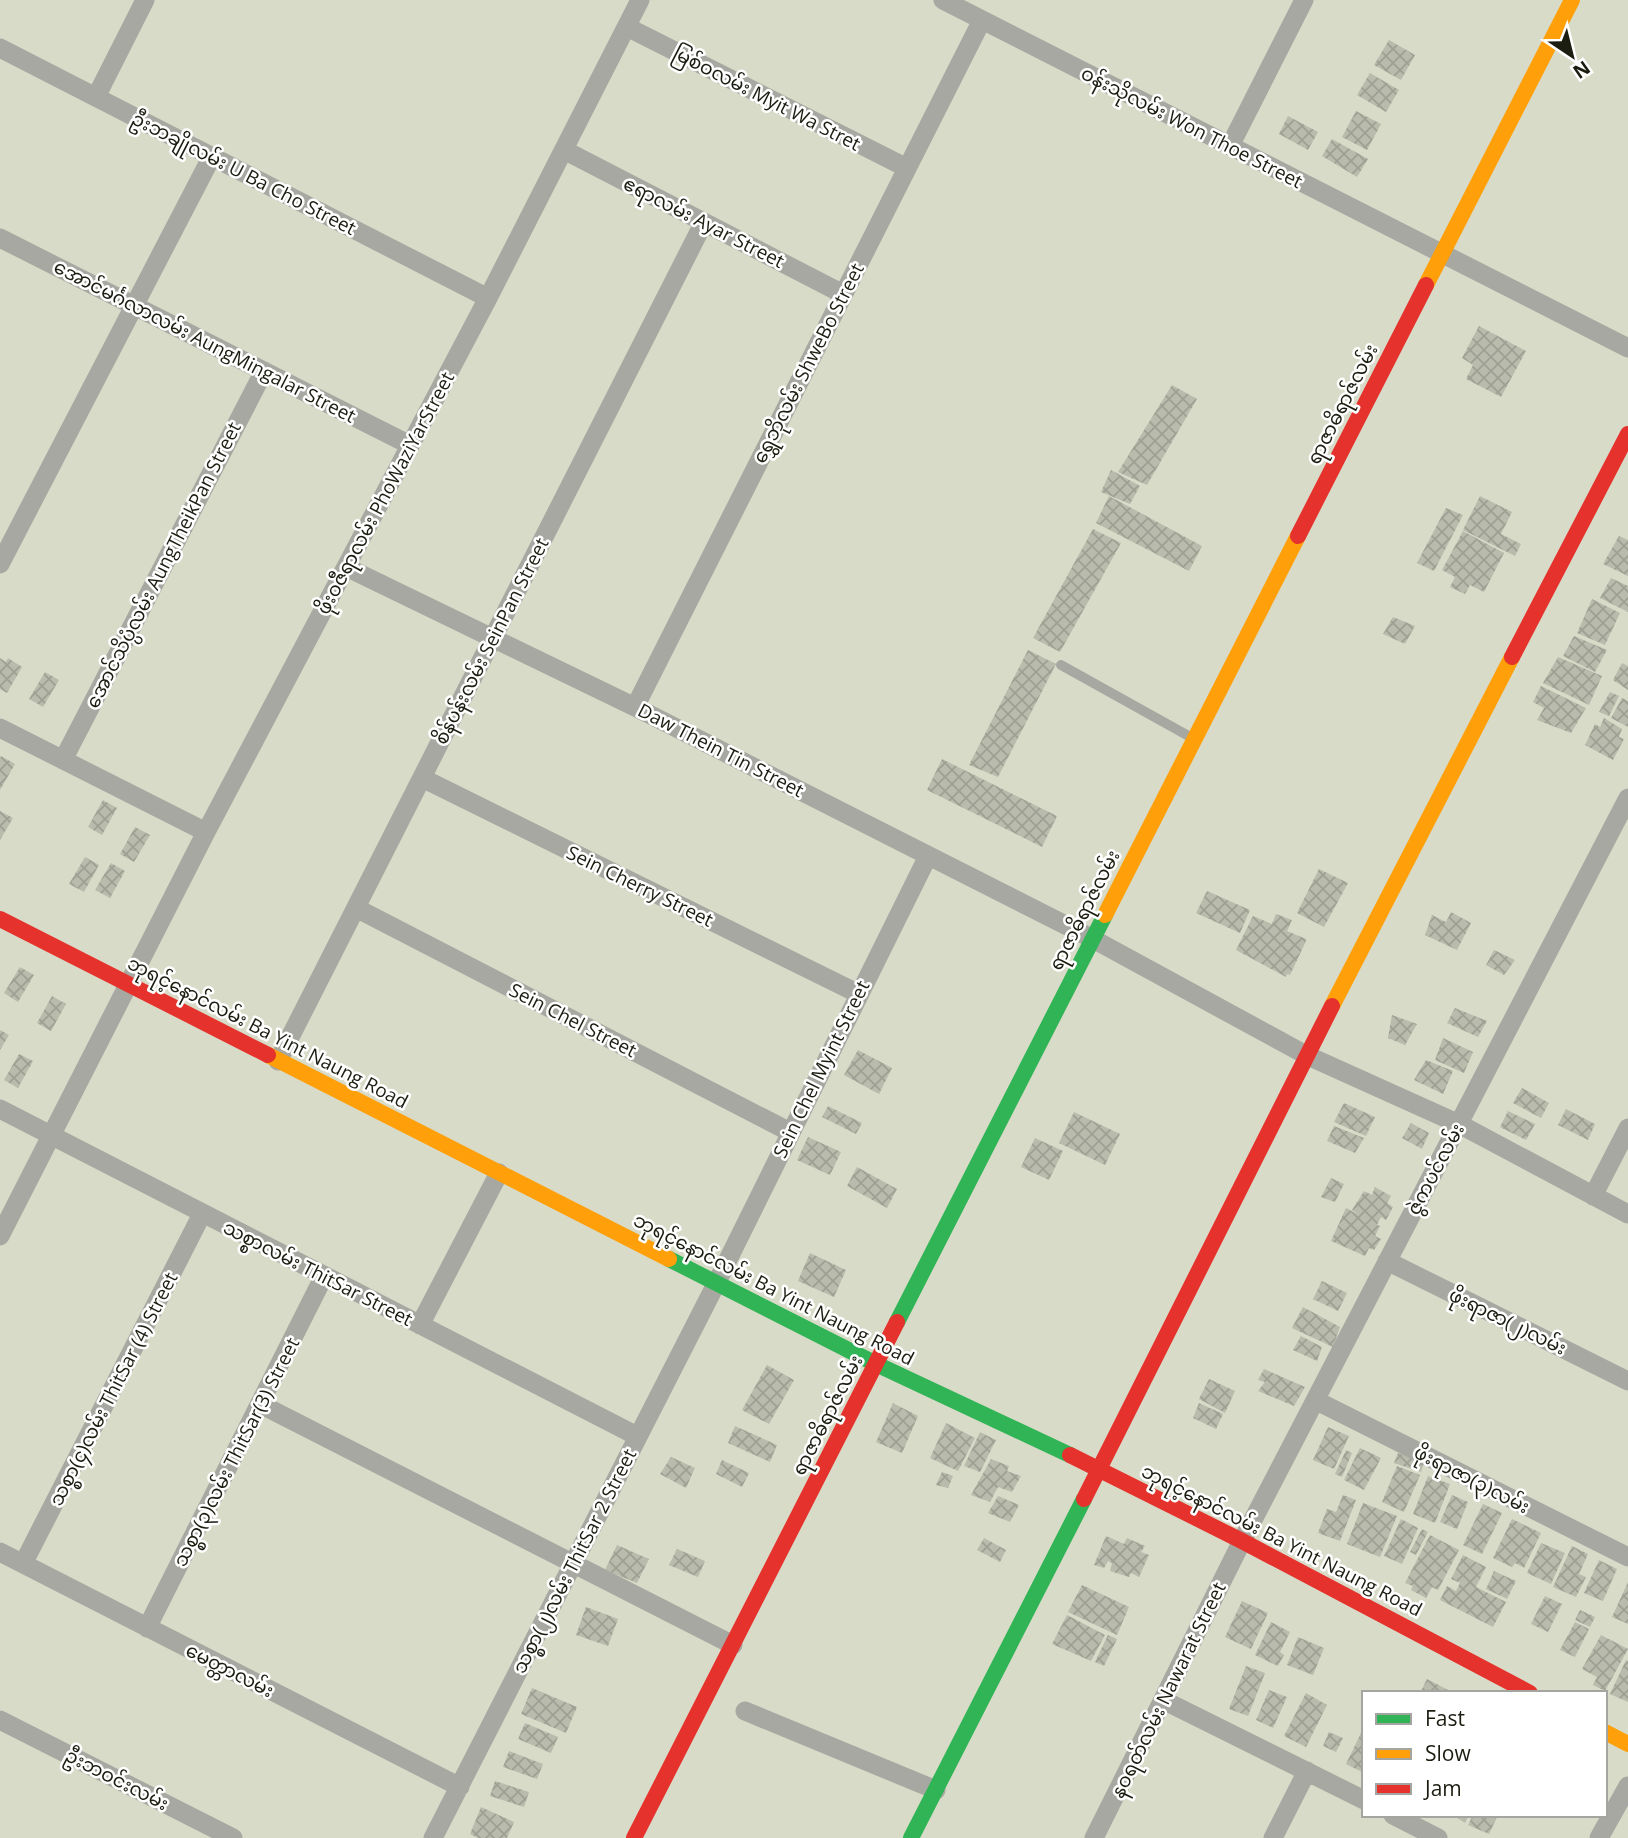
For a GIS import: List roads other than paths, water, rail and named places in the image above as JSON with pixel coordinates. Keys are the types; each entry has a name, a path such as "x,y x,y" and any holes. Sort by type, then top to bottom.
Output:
{"street":[{"path":"96,97 145,0"},
{"name":"ဖိုးဝဇီရာလမ်း PhoWaziYarStreet","path":"0,1236 206,832 488,298 640,0"},
{"name":"ဝန်းသိုလမ်း Won Thoe Street","path":"943,0 1628,348"},
{"path":"1230,146 1304,0"},
{"name":"ရာဇာဓိရာဇ်လမ်း","path":"634,1838 1572,0"},
{"name":"ရွှေဘိုလမ်း ShweBo Street","path":"635,707 982,20"},
{"name":"မြစ်ဝလမ်း Myit Wa Stret","path":"627,27 907,168"},
{"name":"ဦးဘချိုလမ်း U Ba Cho Street","path":"0,48 488,298"},
{"name":"ဧရာလမ်း Ayar Street","path":"564,150 843,294"},
{"path":"0,564 212,156"},
{"name":"စိန်ပန်းလမ်း SeinPan Street","path":"278,1060 704,222"},
{"name":"အောင်မင်္ဂလာလမ်း AungMingalar Street","path":"1,242 410,445"},
{"name":"အောင်သိပ္ပံလမ်း AungTheikPan Street","path":"63,760 264,371"},
{"path":"911,1838 1306,1055 1628,434"},
{"name":"Daw Thein Tin Street","path":"346,567 635,707 1093,939 1306,1055 1459,1124 1628,1214"},
{"path":"0,728 206,832"},
{"name":"Sein Cherry Street","path":"422,778 859,994"},
{"name":"ဇွဲကပင်လမ်း","path":"1242,1541 1628,798"},
{"name":"Sein Chel Myint Street","path":"716,1283 928,856"},
{"name":"Sein Chel Street","path":"356,908 790,1132"},
{"name":"ဘုရင့်နောင်လမ်း Ba Yint Naung Road","path":"0,919 876,1364 1099,1469 1242,1541 1526,1691"},
{"name":"သစ္စာလမ်း ThitSar Street","path":"0,1110 638,1436"},
{"path":"1594,1196 1628,1128"},
{"path":"420,1325 499,1173"},
{"name":"သစ္စာ(၄)လမ်း ThitSar (4) Street","path":"23,1564 202,1214"},
{"name":"ဖိုးရာဇာ(၂)လမ်း","path":"1387,1261 1628,1381"},
{"name":"သစ္စာ(၃)လမ်း ThitSar(3) Street","path":"147,1628 324,1276"},
{"name":"သစ္စာ(၂)လမ်း ThitSar 2 Street","path":"433,1838 716,1283"},
{"name":"ဖိုးရာဇာ(၃)လမ်း","path":"1317,1401 1628,1557"},
{"path":"260,1404 733,1645"},
{"name":"နဝရတ်လမ်း Nawarat Street","path":"1094,1838 1242,1541"},
{"name":"မေတ္တာလမ်း","path":"0,1552 460,1787"},
{"path":"1163,1700 1362,1799"},
{"path":"745,1711 936,1790"},
{"name":"ဦးဘဝင်းလမ်း","path":"0,1720 233,1838"},
{"path":"1607,1733 1628,1744"},
{"path":"1273,1838 1307,1771"},
{"path":"1599,1838 1628,1786"},
{"path":"1397,1817 1438,1838"}],"lane":[{"path":"1061,665 1195,739"}]}
